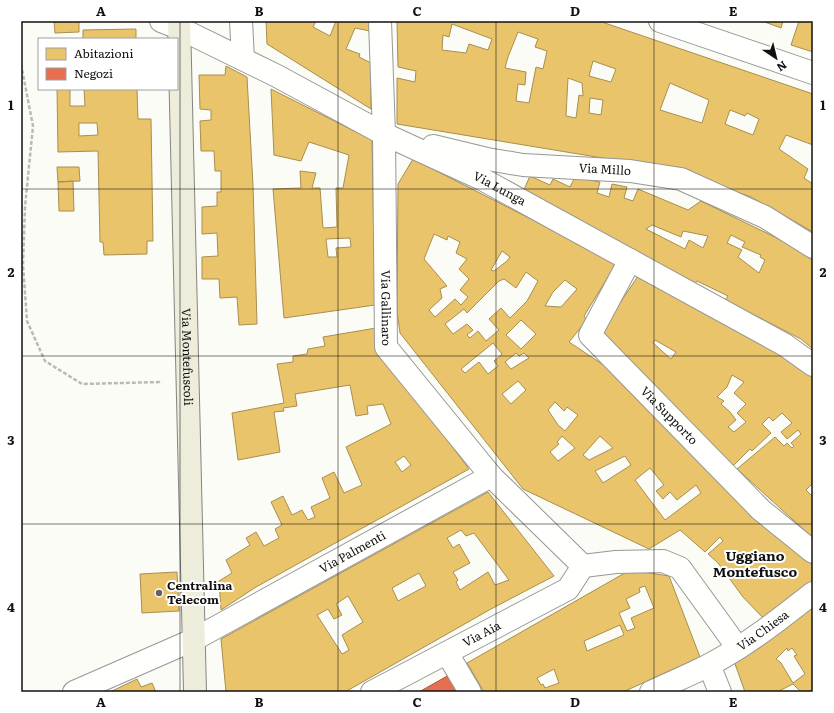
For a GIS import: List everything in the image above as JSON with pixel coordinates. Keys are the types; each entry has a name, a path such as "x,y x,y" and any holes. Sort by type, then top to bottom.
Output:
{"main road":[{"name":"Via Montefuscoli","path":"173,23 174,38"},
{"name":"Via Montefuscoli","path":"176,90 188,381 194,692"}],"street":[{"path":"241,21 244,59"},
{"name":"Via Gallinaro","path":"380,21 384,134 386,347 491,476 583,566"},
{"path":"660,21 813,73"},
{"name":"Via Lunga","path":"173,23 277,76 384,134 482,179 785,345 813,365"},
{"name":"Via Millo","path":"384,134 487,159 523,165 630,171 682,179 765,217 813,247"},
{"name":"Via Supporto","path":"630,260 590,335 761,510 813,552"},
{"name":"Via Palmenti","path":"74,692 193,640 491,476"},
{"path":"583,566 616,562 663,561 680,568 738,648"},
{"name":"Via Aia","path":"372,692 568,589 583,566"},
{"name":"Via Chiesa","path":"651,692 709,665 738,648 769,628 813,593"},
{"path":"447,653 470,692"},
{"path":"709,665 720,692"}],"path":[{"path":"21,64 34,126 26,208 23,265 27,321 45,361 82,384 126,384 188,381"}],"building: Abitazioni":[{"path":"54,21 79,21 79,32 55,33"},
{"path":"266,21 316,21 313,27 330,36 336,21 370,21 370,31 355,28 346,49 360,54 359,57 371,63 371,109 267,44"},
{"path":"397,21 599,21 813,94 813,145 786,135 779,149 808,169 804,178 813,184 813,232 751,197 651,166 397,124 397,78 415,82 416,71 398,67","holes":["452,24 492,39 488,50 469,44 466,53 442,50 443,35 449,37","518,32 538,39 535,47 547,51 543,69 536,67 529,103 516,101 518,84 525,85 526,72 505,68","593,61 616,69 611,82 589,76","568,78 582,83 583,96 579,95 576,118 566,116","670,83 709,100 702,123 660,110","590,98 603,100 601,115 589,113","730,110 745,116 747,113 759,119 753,135 725,124"]},
{"path":"762,21 783,21 781,28"},
{"path":"799,21 813,21 813,52 791,45"},
{"path":"136,29 136,38 83,38 83,30"},
{"path":"226,66 247,77 253,185 257,324 239,325 237,297 220,298 219,279 202,279 202,257 218,256 217,233 202,234 202,207 217,206 217,192 221,192 221,171 215,171 214,151 201,151 200,121 211,120 211,110 200,109 199,75 225,75"},
{"path":"271,89 372,140 375,305 284,318 273,189 301,188 300,171 316,173 312,188 320,188 323,228 337,227 336,188 343,188 349,155 309,142 301,161 274,155","holes":["350,238 351,247 336,248 337,257 328,257 326,239"]},
{"path":"57,90 70,90 70,106 85,106 84,90 137,90 138,119 151,119 153,241 147,241 147,254 104,255 103,242 100,242 98,151 58,152","holes":["79,123 97,123 98,135 79,136"]},
{"path":"413,159 582,245 616,264 584,316 587,320 569,342 611,370 717,481 760,523 813,565 813,586 766,621 743,597 718,563 708,554 723,541 720,537 705,552 680,530 649,549 523,489 400,333 397,311 398,184","holes":["434,234 447,240 448,236 460,242 456,253 467,259 459,269 469,279 460,290 468,297 461,305 455,299 435,317 429,310 442,298 440,289 447,286 424,259","502,251 510,257 494,271 491,270","526,272 538,281 527,301 510,318 501,308 489,319 499,330 486,341 478,331 470,338 467,335 473,330 467,324 453,334 445,324 464,309 467,313 499,281 504,279 516,288","565,280 577,289 561,307 545,306 553,292","521,320 536,334 521,349 506,335","493,343 502,354 494,361 498,366 488,374 479,362 465,373 461,369","516,353 519,356 524,353 529,358 511,369 505,362","518,381 526,390 511,404 502,394","555,402 564,411 567,407 578,415 565,431 558,425 548,410","562,436 575,448 558,461 550,452 559,444 557,442","600,436 613,448 589,460 583,455","625,456 631,465 603,483 595,471","650,468 664,485 656,491 663,499 670,492 677,500 696,485 701,493 665,520 635,480"]},
{"path":"57,167 79,167 80,181 58,182"},
{"path":"530,176 550,185 553,179 570,187 575,177 600,182 597,193 609,197 612,184 627,187 624,198 633,201 638,189 688,210 701,201 789,244 813,257 813,349 801,339 725,300 728,296 697,281 694,285 522,194","holes":["652,225 681,237 683,231 708,236 703,248 689,240 685,249 646,229","731,235 745,242 742,247 761,255 760,257 765,260 759,273 738,257 742,250 727,243"]},
{"path":"73,181 74,211 59,211 58,182"},
{"path":"638,276 773,350 813,376 813,483 806,490 813,497 813,538 737,469 775,437 784,446 787,443 792,448 794,446 791,443 801,434 798,430 787,439 781,432 792,423 782,413 773,421 769,417 762,424 771,433 752,451 750,449 733,466 632,369 600,333","holes":["655,340 676,352 671,359 653,343","732,375 744,382 734,393 746,404 737,413 746,422 734,432 728,427 736,420 721,404 724,401 717,397 727,387"]},
{"path":"376,328 440,430 469,469 256,587 221,610 219,581 232,573 226,560 250,545 246,538 256,532 264,546 279,538 275,529 282,525 271,502 283,496 292,515 302,510 308,520 315,517 311,507 330,498 322,478 334,472 344,493 362,485 346,447 391,424 383,404 367,406 368,414 356,416 350,385 295,394 297,406 283,408 284,411 274,412 280,452 238,460 232,413 284,403 277,364 293,362 293,356 307,354 308,349 325,346 323,337","holes":["404,456 411,465 402,472 395,462"]},
{"path":"488,492 554,576 491,609 345,692 226,692 221,639","holes":["461,530 466,536 474,533 509,580 495,585 488,572 460,590 456,582 458,580 453,572 470,563 459,544 453,548 447,538","419,573 426,586 398,601 392,588","348,596 363,622 342,635 349,650 342,654 317,615 328,609 334,619 342,615 336,604"]},
{"path":"630,570 669,576 700,657 623,692 484,692 467,663","holes":["645,586 654,608 631,618 635,628 627,631 619,613 630,608 626,599 640,592 639,588","620,625 624,635 587,651 584,641","554,669 559,683 545,688 543,684 541,685 537,678"]},
{"name":"Centralina Telecom","path":"177,572 179,611 142,613 140,574"},
{"path":"813,607 813,691 801,692 793,684 777,692 745,692 734,661 761,647 776,632","holes":["787,648 788,651 792,648 797,655 794,656 805,674 793,683 781,663 776,659"]},
{"path":"137,679 141,687 152,683 156,692 110,692"}],"building: Negozi":[{"path":"449,675 458,692 419,692"}],"place":[{"name":"Centralina Telecom","path":"159,593"}],"district":[{"name":"Uggiano Montefusco","path":"755,564"}]}
